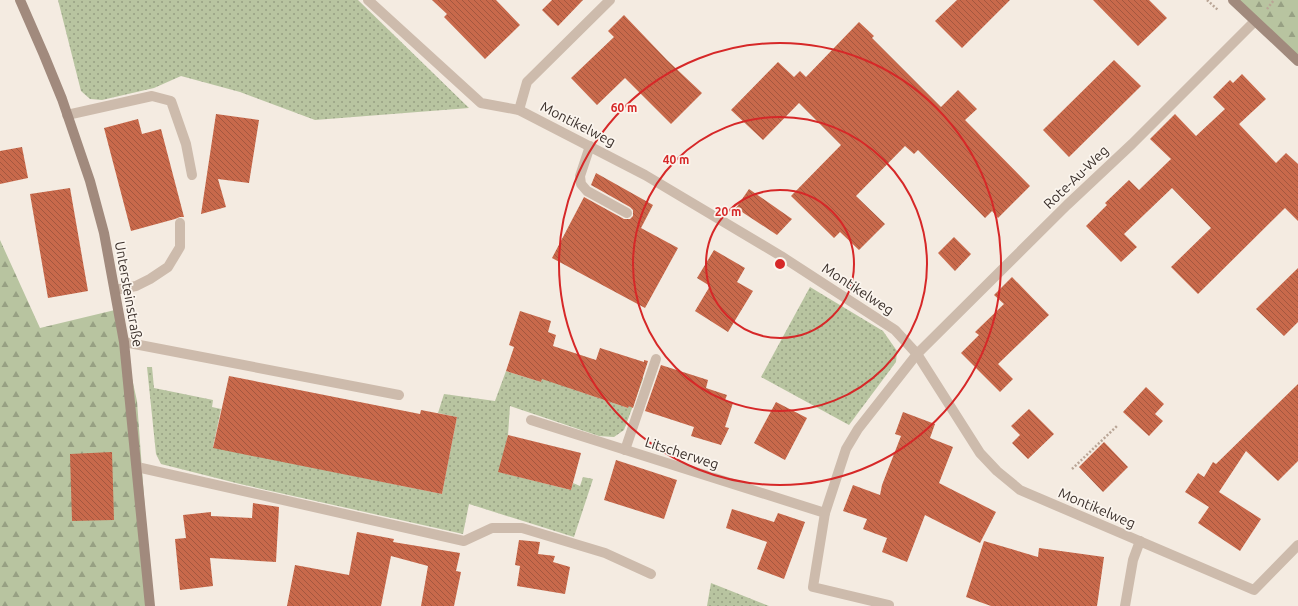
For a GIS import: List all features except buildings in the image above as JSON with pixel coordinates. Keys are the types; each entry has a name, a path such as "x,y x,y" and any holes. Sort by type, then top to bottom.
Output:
{"main road":[{"name":"Untersteinstraße","path":"20,0 44,55 67,115 90,181 104,233 124,342 150,606"},
{"path":"1233,0 1298,61"}],"street":[{"name":"Montikelweg","path":"368,0 481,103 519,110 645,175 780,256 895,330 917,354 980,453 997,471 1020,490 1254,590 1298,545"},
{"path":"519,110 527,82 610,0"},
{"name":"Rote-Au-Weg","path":"917,354 1066,205 1132,144 1255,21"},
{"path":"67,115 152,96 171,101 186,144 192,175"},
{"path":"590,146 580,176 581,184 587,191 627,213"},
{"path":"115,290 136,286 168,267 180,247 180,223"},
{"path":"124,342 399,395"},
{"path":"889,606 812,587 825,513 846,449 858,429 917,354"},
{"path":"625,450 656,359"},
{"name":"Litscherweg","path":"531,420 825,513"},
{"path":"137,467 464,541 492,528 522,528 605,553 651,574"},
{"path":"1125,606 1133,560 1140,541"}],"path":[{"path":"1207,0 1222,15"},
{"path":"1072,469 1117,426"}],"green space":[{"path":"58,0 358,0 469,108 315,120 240,92 181,76 154,88 102,100 90,99 81,91"},
{"path":"1233,0 1298,0 1298,61"},
{"path":"0,240 40,328 119,309 124,342 137,401 152,606 0,606"},
{"path":"810,287 883,331 897,351 896,362 849,425 761,377"},
{"path":"553,346 571,382 569,388 628,408 640,370 643,379 624,430 614,437 599,436 510,406 508,435 499,472 571,490 573,483 580,486 583,477 593,479 574,537 469,504 463,534 240,484 161,464 156,454 147,367 152,367 154,388 213,400 212,407 221,409 213,447 442,494 457,417 438,413 444,394 495,401 506,371 541,382"},
{"path":"711,583 769,606 707,606"}]}
